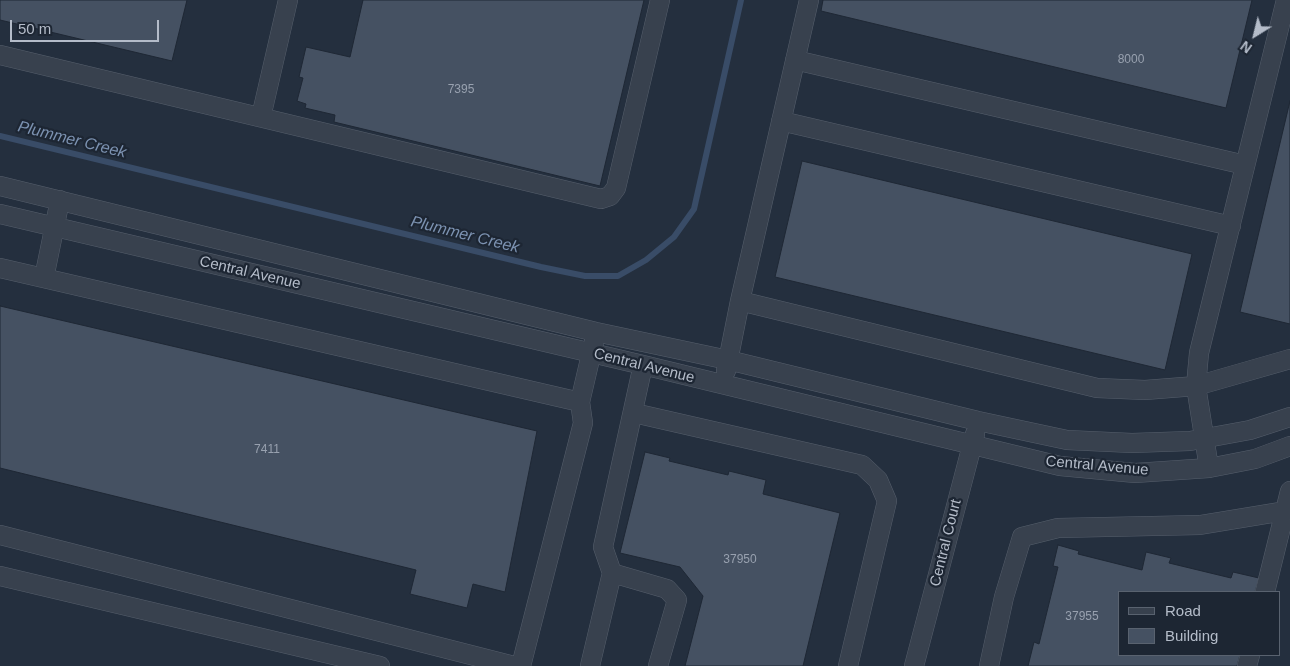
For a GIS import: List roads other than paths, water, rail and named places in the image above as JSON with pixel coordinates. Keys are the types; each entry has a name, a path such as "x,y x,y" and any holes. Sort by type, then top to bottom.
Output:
{"street":[{"path":"261,116 288,0"},
{"path":"0,55 261,116 601,200 610,196 616,188 660,0"},
{"path":"723,386 740,301 809,0"},
{"path":"1209,468 1196,386 1199,353 1286,0"},
{"path":"795,60 1246,165"},
{"path":"781,121 1231,226"},
{"name":"Central Avenue","path":"0,186 596,332 728,360 978,421 1067,440 1132,443 1205,439 1250,430 1290,416"},
{"path":"44,278 60,200"},
{"name":"Central Avenue","path":"0,214 643,365 723,386 1060,466 1135,473 1209,468 1255,459 1289,448"},
{"path":"0,268 580,402"},
{"path":"740,301 1097,388 1145,390 1196,386 1290,358"},
{"path":"521,666 583,423 580,402 596,332"},
{"path":"590,666 612,573 603,547 634,413 643,365"},
{"path":"634,413 862,465 878,480 887,501 848,666"},
{"name":"Central Court","path":"914,666 978,421"},
{"path":"1266,591 1290,490"},
{"path":"989,666 1004,597 1022,537 1058,528 1200,525 1285,511"},
{"path":"0,535 514,666"},
{"path":"612,573 667,589 677,600 658,666"},
{"path":"0,576 380,666"}],"waterway":[{"name":"Plummer Creek","path":"0,136 541,267 585,276 618,276 646,260 674,237 694,209 741,0"}]}
